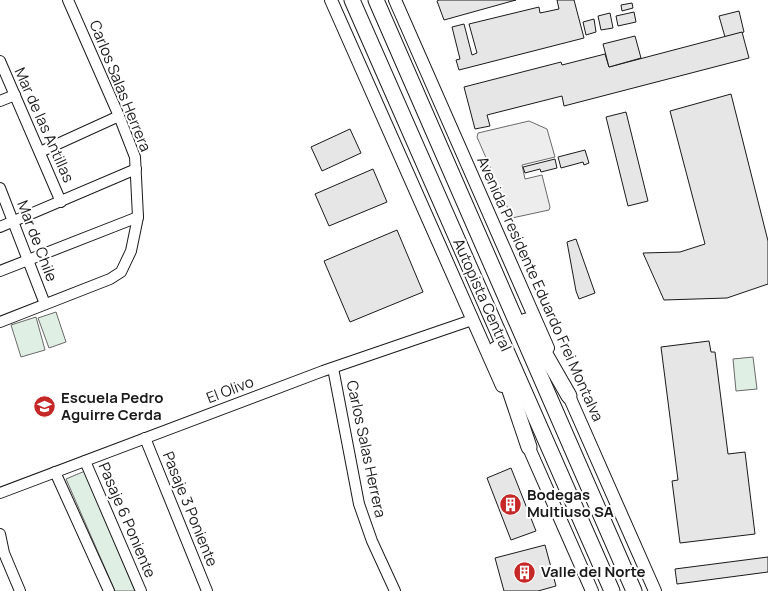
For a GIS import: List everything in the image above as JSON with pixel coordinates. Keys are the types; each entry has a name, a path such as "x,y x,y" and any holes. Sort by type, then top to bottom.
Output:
{"highway":[{"name":"Autopista Central","path":"352,0 612,591"},
{"name":"Autopista Central","path":"376,0 634,591"},
{"path":"493,266 568,396"},
{"path":"472,272 529,447"}],"main road":[{"path":"331,0 592,591"},
{"name":"Avenida Presidente Eduardo Frei Montalva","path":"395,0 654,591"}],"street":[{"name":"Carlos Salas Herrera","path":"46,304 121,272 131,251 138,216 136,169 132,146 68,0"},
{"name":"Mar de las Antillas","path":"0,62 61,202"},
{"path":"0,102 15,95"},
{"path":"40,152 119,116"},
{"path":"0,227 136,169"},
{"name":"Mar de Chile","path":"0,188 46,304"},
{"path":"0,271 138,216"},
{"path":"0,322 46,304"},
{"name":"El Olivo","path":"0,493 333,368 472,320"},
{"name":"Carlos Salas Herrera","path":"333,368 359,504 372,541 395,591"},
{"name":"Pasaje 3 Poniente","path":"145,438 207,591"},
{"name":"Pasaje 6 Poniente","path":"85,461 141,591"},
{"path":"55,472 109,591"},
{"path":"0,534 2,550 20,591"}],"green space":[{"path":"56,312 66,342 49,348 38,318"},
{"path":"36,317 45,350 21,357 11,325"},
{"path":"753,357 757,389 736,391 733,359"},
{"path":"85,471 135,591 115,591 66,479"}],"shaded area":[{"path":"529,121 547,129 555,157 522,165 525,179 542,175 550,207 549,210 512,218 477,137 478,133"}],"building":[{"path":"516,0 444,20 437,1"},
{"path":"557,0 574,0 584,38 459,70 456,60 460,59 452,27 464,24 472,55 477,53 469,24 539,7 540,13 559,9"},
{"path":"632,3 633,8 622,11 621,5"},
{"path":"739,11 744,32 725,37 719,16"},
{"path":"634,12 636,22 618,26 616,16"},
{"path":"610,13 613,28 601,30 598,16"},
{"path":"594,19 596,32 586,35 583,22"},
{"path":"742,32 749,58 564,106 562,96 487,115 490,126 475,129 464,87 561,62 562,65 605,54 609,67"},
{"path":"635,36 641,58 609,67 603,44"},
{"path":"731,94 768,241 768,284 727,298 664,300 643,253 680,252 705,244 670,111"},
{"path":"626,112 648,201 628,206 606,117"},
{"path":"350,129 361,153 322,171 311,147"},
{"path":"585,150 589,163 584,165 583,162 561,168 558,157"},
{"path":"555,159 557,168 541,172 540,169 525,173 523,167"},
{"path":"373,169 387,202 329,226 315,194"},
{"path":"397,230 423,292 350,322 324,261"},
{"path":"576,239 595,293 579,299 567,242"},
{"path":"709,341 711,352 715,352 728,454 745,452 755,534 680,543 672,481 678,480 661,347"},
{"name":"Bodegas Multiuso SA","path":"511,468 536,531 511,540 487,478"},
{"name":"Valle del Norte","path":"545,545 556,586 538,591 504,591 495,558"},
{"path":"768,557 768,572 677,584 675,569"}],"place":[{"name":"Escuela Pedro Aguirre Cerda","path":"45,407"},
{"name":"Bodegas Multiuso SA","path":"511,504"},
{"name":"Valle del Norte","path":"525,572"}]}
